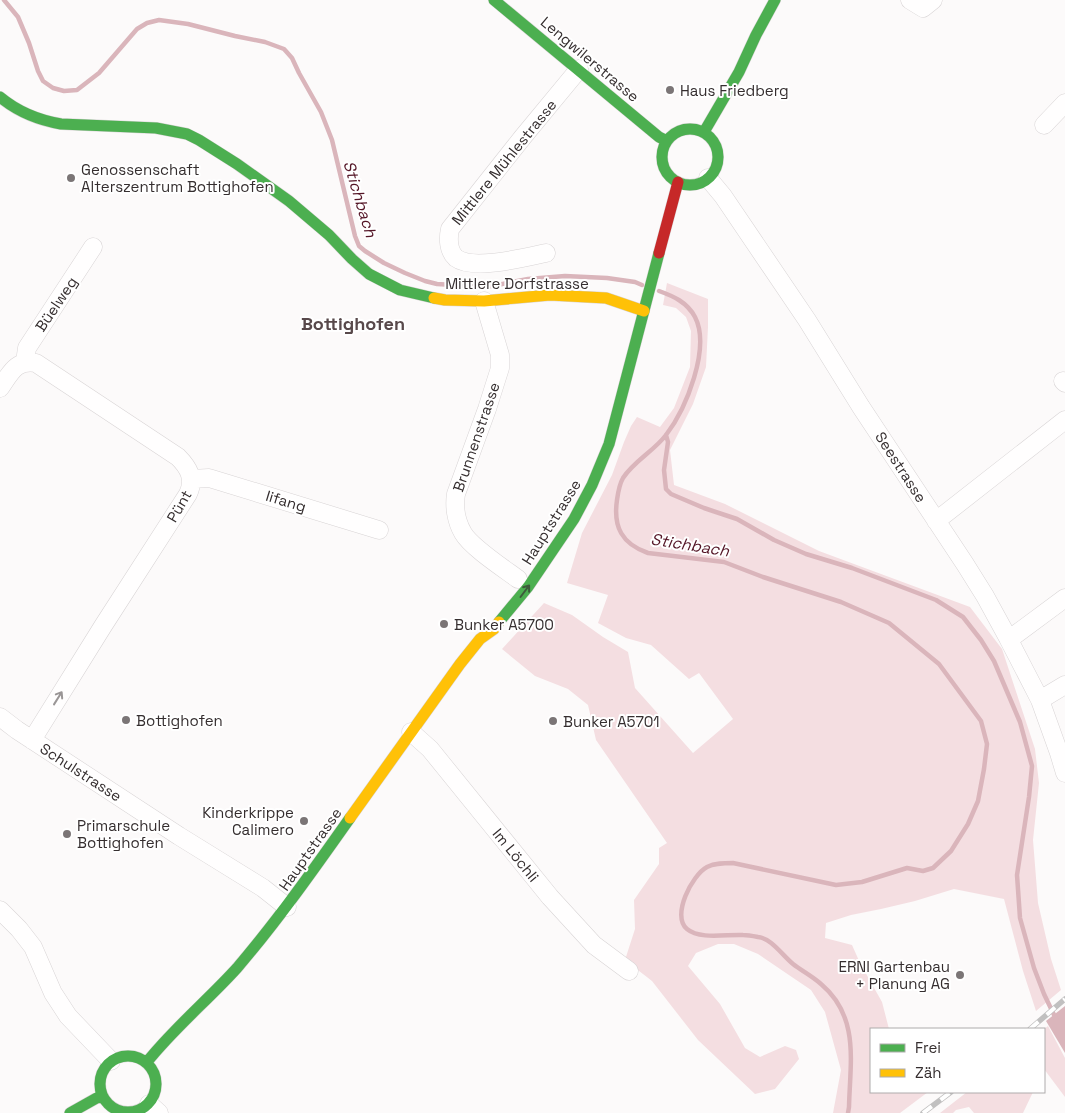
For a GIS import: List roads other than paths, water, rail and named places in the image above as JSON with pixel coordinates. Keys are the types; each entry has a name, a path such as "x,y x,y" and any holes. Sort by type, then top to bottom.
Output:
{"main road":[{"name":"Lengwilerstrasse","path":"494,0 667,141"},
{"path":"704,132 739,72 775,0"},
{"name":"Mittlere Dorfstrasse","path":"0,97 18,111 53,123 156,128 187,134 238,164 289,201 369,274 400,290 445,300 484,301 550,295 606,298 645,305"},
{"path":"683,129 704,132 715,143 717,150 718,158 714,172 702,182 686,184 678,182 668,174 662,161 667,141 671,136 683,129"},
{"name":"Hauptstrasse","path":"147,1062 163,1043 221,986 287,907 460,664 480,640 494,629 510,611 574,519 592,485 609,444 678,182"},
{"name":"Hauptstrasse","path":"578,487 619,405"},
{"name":"Hauptstrasse","path":"480,640 483,628 500,603"},
{"path":"126,1055 141,1058 147,1062 157,1078 154,1109 123,1112 114,1109 107,1103 100,1088 100,1080 106,1066 118,1057 126,1055"},
{"path":"70,1113 102,1095"}],"street":[{"path":"910,0 922,8 933,0"},
{"name":"Mittlere Mühlestrasse","path":"546,253 502,262 470,262 455,258 449,247 448,236 450,229 579,69"},
{"path":"1044,125 1065,102"},
{"name":"Seestrasse","path":"708,178 723,196 803,314 861,407 980,588 1040,700 1065,773"},
{"name":"Büelweg","path":"24,362 27,348 93,247"},
{"name":"Brunnenstrasse","path":"484,301 500,355 500,368 456,494 456,512 463,533 470,542 519,577"},
{"path":"0,388 12,371 24,362"},
{"name":"Pünt","path":"24,362 42,366 178,457 189,470 192,479 191,489 188,494 32,740"},
{"path":"936,521 1065,420"},
{"name":"Iifang","path":"192,479 209,478 379,530"},
{"path":"1008,638 1065,598"},
{"path":"1040,700 1065,685"},
{"name":"Schulstrasse","path":"0,718 179,836 263,888 287,907"},
{"name":"Im Löchli","path":"411,732 430,749 550,897 594,945 629,971"},
{"path":"0,910 19,929 33,947 53,993 68,1016 111,1061"}],"waterway":[{"name":"Stichbach","path":"4,0 18,17 43,81 53,88 64,91 77,90 99,73 137,29 147,23 159,20 188,24 265,42 284,49 292,58 321,112 332,140 359,246 384,263 405,273 437,284 487,287 528,279 565,276 607,278 635,282 642,285"},
{"name":"Stichbach","path":"659,291 674,297 684,304 695,317 699,330 698,361 688,394 674,424 661,441 633,466 622,481 618,492 616,510 616,518 621,533 632,545 648,553 724,562 763,577 841,602 889,623 939,664 981,721 987,744 978,801 968,824 951,851 933,868 923,871 907,868 862,882 836,885 733,863 720,864 707,867 701,871 685,896 681,915 687,929 706,935 745,935 763,938 793,964 818,981 833,997 842,1011 850,1041 851,1073 848,1113"},
{"path":"666,435 668,442 664,470 666,489 671,494 737,519 774,540 806,554 852,568 936,600 963,617 981,640 994,661 1020,722 1032,766 1017,875 1020,918 1034,968 1056,1019"}],"railway":[{"path":"1031,1028 1065,999"},
{"path":"923,1113 950,1093"}],"place":[{"name":"Haus Friedberg","path":"670,90"},
{"name":"Genossenschaft Alterszentrum Bottighofen","path":"71,178"},
{"name":"Bunker A5700","path":"444,624"},
{"name":"Bottighofen","path":"126,720"},
{"name":"Bunker A5701","path":"553,721"},
{"name":"Kinderkrippe Calimero","path":"304,821"},
{"name":"Primarschule Bottighofen","path":"67,834"},
{"name":"ERNI Gartenbau + Planung AG","path":"960,975"}],"district":[{"name":"Bottighofen","path":"353,323"}]}
